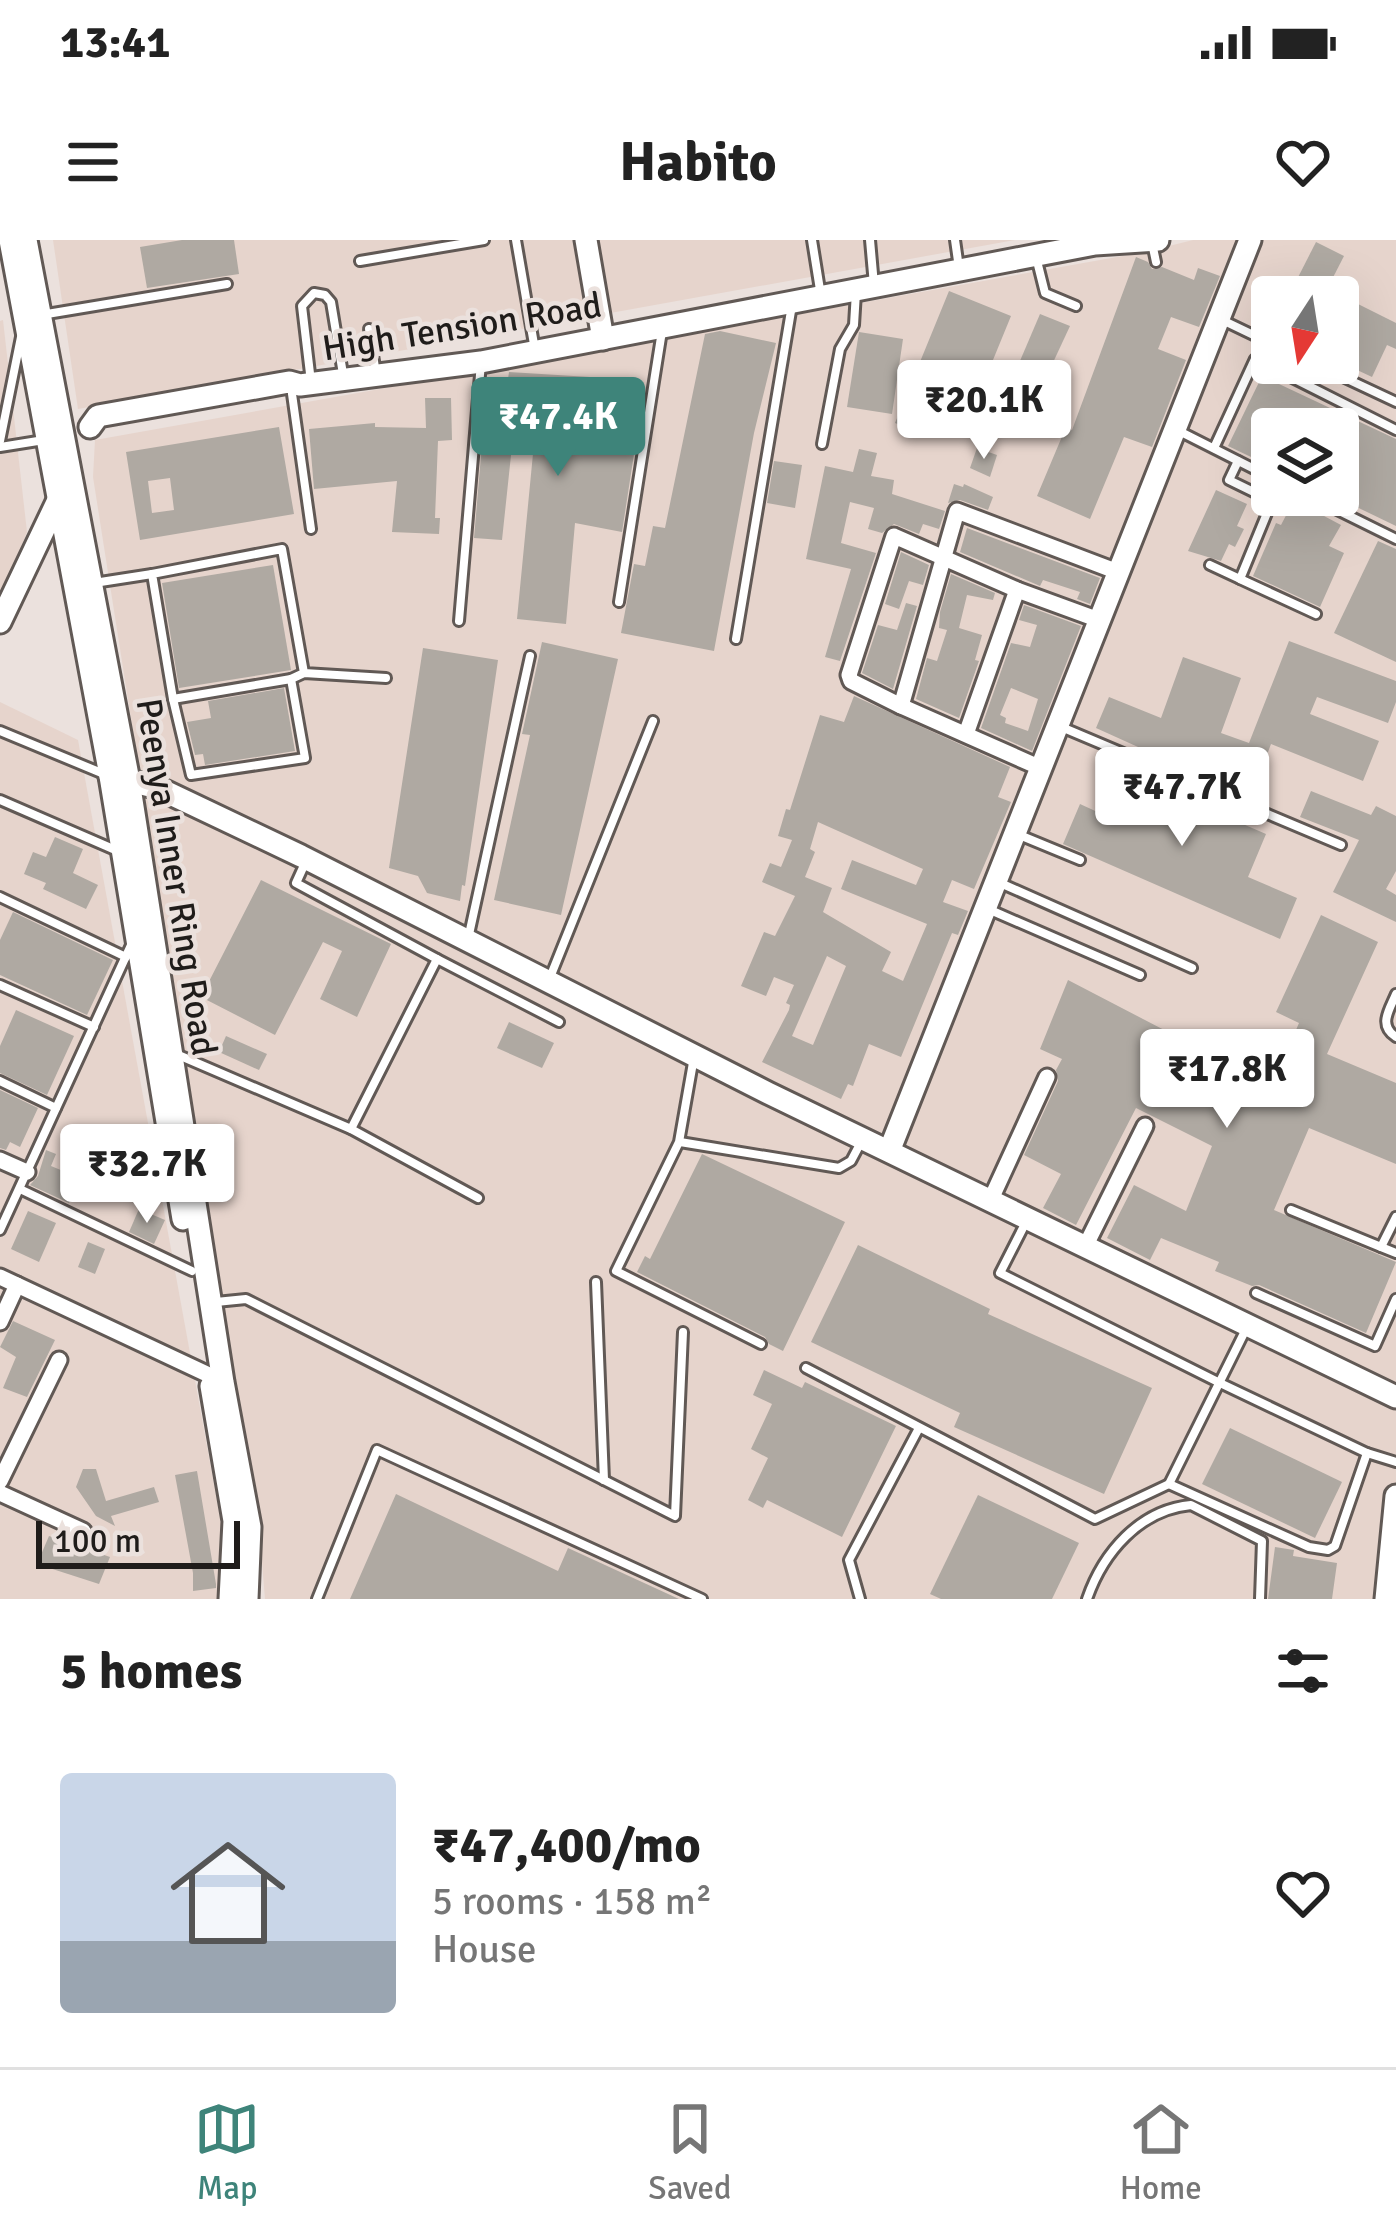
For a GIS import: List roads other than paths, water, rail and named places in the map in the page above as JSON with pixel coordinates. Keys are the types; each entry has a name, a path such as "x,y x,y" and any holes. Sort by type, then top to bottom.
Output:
{"main road":[{"name":"Peenya Inner Ring Road","path":"10,240 8,277 33,324"},
{"name":"Peenya Inner Ring Road","path":"26,240 33,324 120,779"},
{"path":"586,240 603,339"},
{"path":"890,1149 1250,240"},
{"name":"High Tension Road","path":"54,437 90,427 98,416 289,382 301,388 481,362 1095,242 1130,241 1155,248"},
{"path":"0,596 61,468"},
{"name":"Peenya Inner Ring Road","path":"66,494 91,584 124,804 172,1053 250,1527 247,1599"},
{"path":"0,622 66,494"},
{"path":"120,779 158,788 307,859 694,1055 1396,1397"},
{"name":"Peenya Inner Ring Road","path":"124,804 123,853 234,1521 230,1599"},
{"path":"1386,1599 1396,1496"}],"street":[{"path":"901,706 958,512 1118,572"},
{"path":"1041,768 851,681 850,670 894,536 1100,620"},
{"path":"966,734 1018,590"},
{"path":"991,1198 1047,1077"},
{"path":"1086,1245 1145,1126"},
{"path":"0,1160 23,1180"},
{"path":"0,1277 209,1375"},
{"path":"0,1322 17,1286"},
{"path":"0,1481 58,1360"},
{"path":"0,1492 83,1531"}],"lane":[{"path":"360,261 484,240"},
{"path":"516,240 535,352"},
{"path":"812,240 821,297"},
{"path":"822,444 840,349 854,325 865,289 870,240"},
{"path":"955,240 960,270"},
{"path":"1035,255 1045,293 1076,306"},
{"path":"54,437 0,444 19,340 33,324 226,284"},
{"path":"311,529 301,388 302,306 314,292 331,302 344,380"},
{"path":"736,639 792,303"},
{"path":"1218,319 1251,334"},
{"path":"369,328 376,376"},
{"path":"620,602 662,328"},
{"path":"1214,448 1256,359 1396,430"},
{"path":"459,621 481,362"},
{"path":"1358,384 1396,402"},
{"path":"1175,429 1251,468"},
{"path":"1238,461 1229,480 1272,501 1240,579"},
{"path":"1349,516 1396,539"},
{"path":"91,584 282,549 304,673"},
{"path":"1210,565 1316,614"},
{"path":"152,574 191,775 305,758 291,680"},
{"path":"468,941 530,656"},
{"path":"173,699 291,680 304,673 386,678"},
{"path":"548,982 653,721"},
{"path":"1058,725 1341,844"},
{"path":"0,731 120,779"},
{"path":"0,800 123,853"},
{"path":"1015,833 1080,860"},
{"path":"307,859 296,884 559,1022"},
{"path":"996,881 1192,968"},
{"path":"0,897 126,957"},
{"path":"987,909 1140,975"},
{"path":"0,1231 136,934"},
{"path":"351,1129 437,959"},
{"path":"0,985 94,1027"},
{"path":"1396,994 1385,1022 1396,1037"},
{"path":"172,1053 351,1129 478,1198"},
{"path":"694,1055 679,1142 616,1271 761,1344"},
{"path":"0,1081 56,1108"},
{"path":"679,1142 839,1168 851,1161 863,1137"},
{"path":"23,1180 192,1271"},
{"path":"1291,1210 1396,1253"},
{"path":"1028,1217 1000,1273 1367,1454 1396,1462"},
{"path":"1382,1247 1396,1217"},
{"path":"596,1282 604,1481"},
{"path":"1256,1293 1375,1346 1396,1299"},
{"path":"211,1302 247,1299 675,1516 683,1332"},
{"path":"806,1368 1095,1519 1169,1484 1248,1325"},
{"path":"860,1599 849,1560 920,1427"},
{"path":"317,1599 377,1450 702,1599"},
{"path":"1169,1484 1309,1547 1328,1550 1335,1546 1367,1454"},
{"path":"1087,1599 1108,1556 1127,1536 1147,1518 1191,1504 1262,1541 1260,1599"}]}
